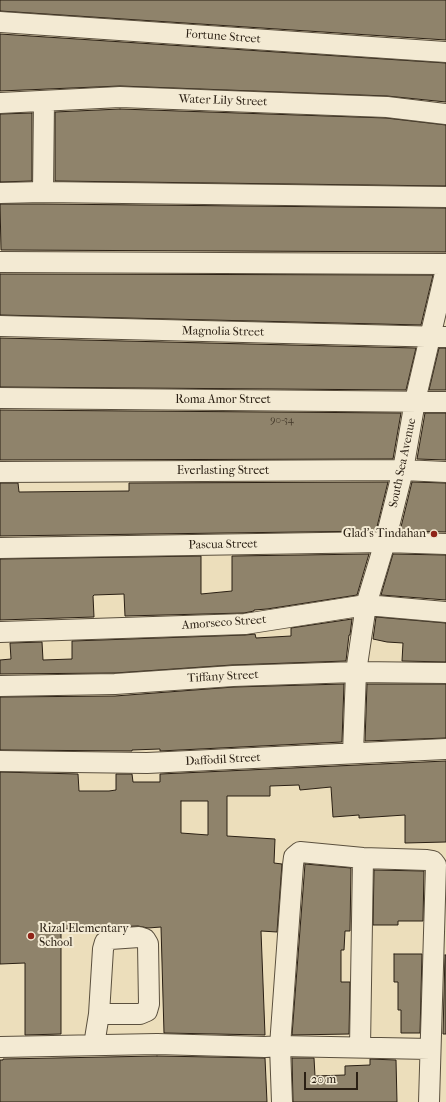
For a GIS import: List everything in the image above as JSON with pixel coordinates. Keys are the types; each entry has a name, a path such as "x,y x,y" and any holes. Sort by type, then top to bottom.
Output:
{"street":[{"name":"Fortune Street","path":"0,22 446,52"},
{"name":"Water Lily Street","path":"0,103 120,96 386,107 446,114"},
{"path":"43,192 44,101"},
{"path":"0,193 43,192 446,197"},
{"path":"0,262 446,264"},
{"name":"South Sea Avenue","path":"353,753 356,672 366,605 385,542 403,470 415,401 438,337 446,269"},
{"name":"Magnolia Street","path":"0,326 438,337"},
{"name":"Roma Amor Street","path":"0,398 446,402"},
{"name":"Everlasting Street","path":"0,472 403,470 446,472"},
{"name":"Pascua Street","path":"0,548 385,542 446,544"},
{"name":"Amorseco Street","path":"0,632 245,624 366,605 446,612"},
{"name":"Tiffany Street","path":"0,686 115,684 233,676 356,672 446,673"},
{"name":"Daffodil Street","path":"0,761 148,764 446,749"},
{"path":"282,1102 280,1046 294,857 300,852 363,858 427,860 433,861 436,865 428,1102"},
{"path":"360,1047 363,858"},
{"path":"94,1045 99,1014"},
{"path":"0,1047 157,1044 430,1049"}],"building":[{"path":"0,0 446,0 446,40 0,11"},
{"path":"0,34 446,63 446,102 387,96 120,86 0,91"},
{"path":"120,109 386,118 446,125 446,186 55,181 55,112"},
{"path":"32,113 32,181 0,182 0,114"},
{"path":"0,204 446,208 446,252 1,250"},
{"path":"0,274 433,275 421,325 0,315"},
{"path":"0,338 416,348 406,390 0,387"},
{"path":"439,348 446,348 446,390 429,390"},
{"path":"0,410 401,413 393,459 0,460"},
{"path":"425,413 446,413 446,460 417,459"},
{"path":"388,482 376,531 0,536 0,483 18,483 19,492 129,491 129,483"},
{"path":"412,482 446,483 446,532 400,531"},
{"path":"369,554 357,595 254,610 244,613 125,616 124,594 94,595 94,617 0,620 0,559 201,556 201,594 232,591 232,556"},
{"path":"393,554 446,555 446,600 381,595"},
{"path":"376,617 446,623 446,662 402,661 403,643 373,639"},
{"path":"352,619 346,661 232,665 115,673 0,674 0,660 11,659 10,643 42,642 43,660 72,659 72,641 255,634 256,638 291,636 291,628"},
{"path":"344,684 342,742 160,751 160,749 132,751 0,750 0,697 115,696 234,687"},
{"path":"367,684 446,684 446,738 365,741"},
{"path":"446,761 446,842 405,843 405,815 359,818 359,815 333,817 331,787 300,790 299,785 270,786 270,796 227,796 227,836 275,839 274,863 282,864 277,932 261,931 265,1035 164,1033 161,927 148,928 138,926 61,929 61,1034 25,1035 25,963 0,964 0,772 78,774 79,791 116,790 116,774 132,774 133,782 160,782 160,774","holes":["181,801 208,801 208,835 181,833"]},
{"path":"305,864 351,868 350,931 345,931 344,950 341,950 341,982 350,982 349,1034 292,1035"},
{"path":"374,870 424,871 423,921 398,921 398,925 373,925"},
{"path":"394,954 422,954 420,1033 401,1033 401,1010 398,1010 398,982 394,982"},
{"path":"445,955 446,1034 443,1034"},
{"path":"157,1056 265,1058 267,1102 0,1102 0,1060 3,1059"},
{"path":"292,1058 314,1058 315,1076 345,1075 345,1066 370,1065 370,1059 396,1060 397,1102 293,1102"}],"place":[{"name":"Glad's Tindahan","path":"434,534"},
{"name":"Rizal Elementary School","path":"31,936"}]}
